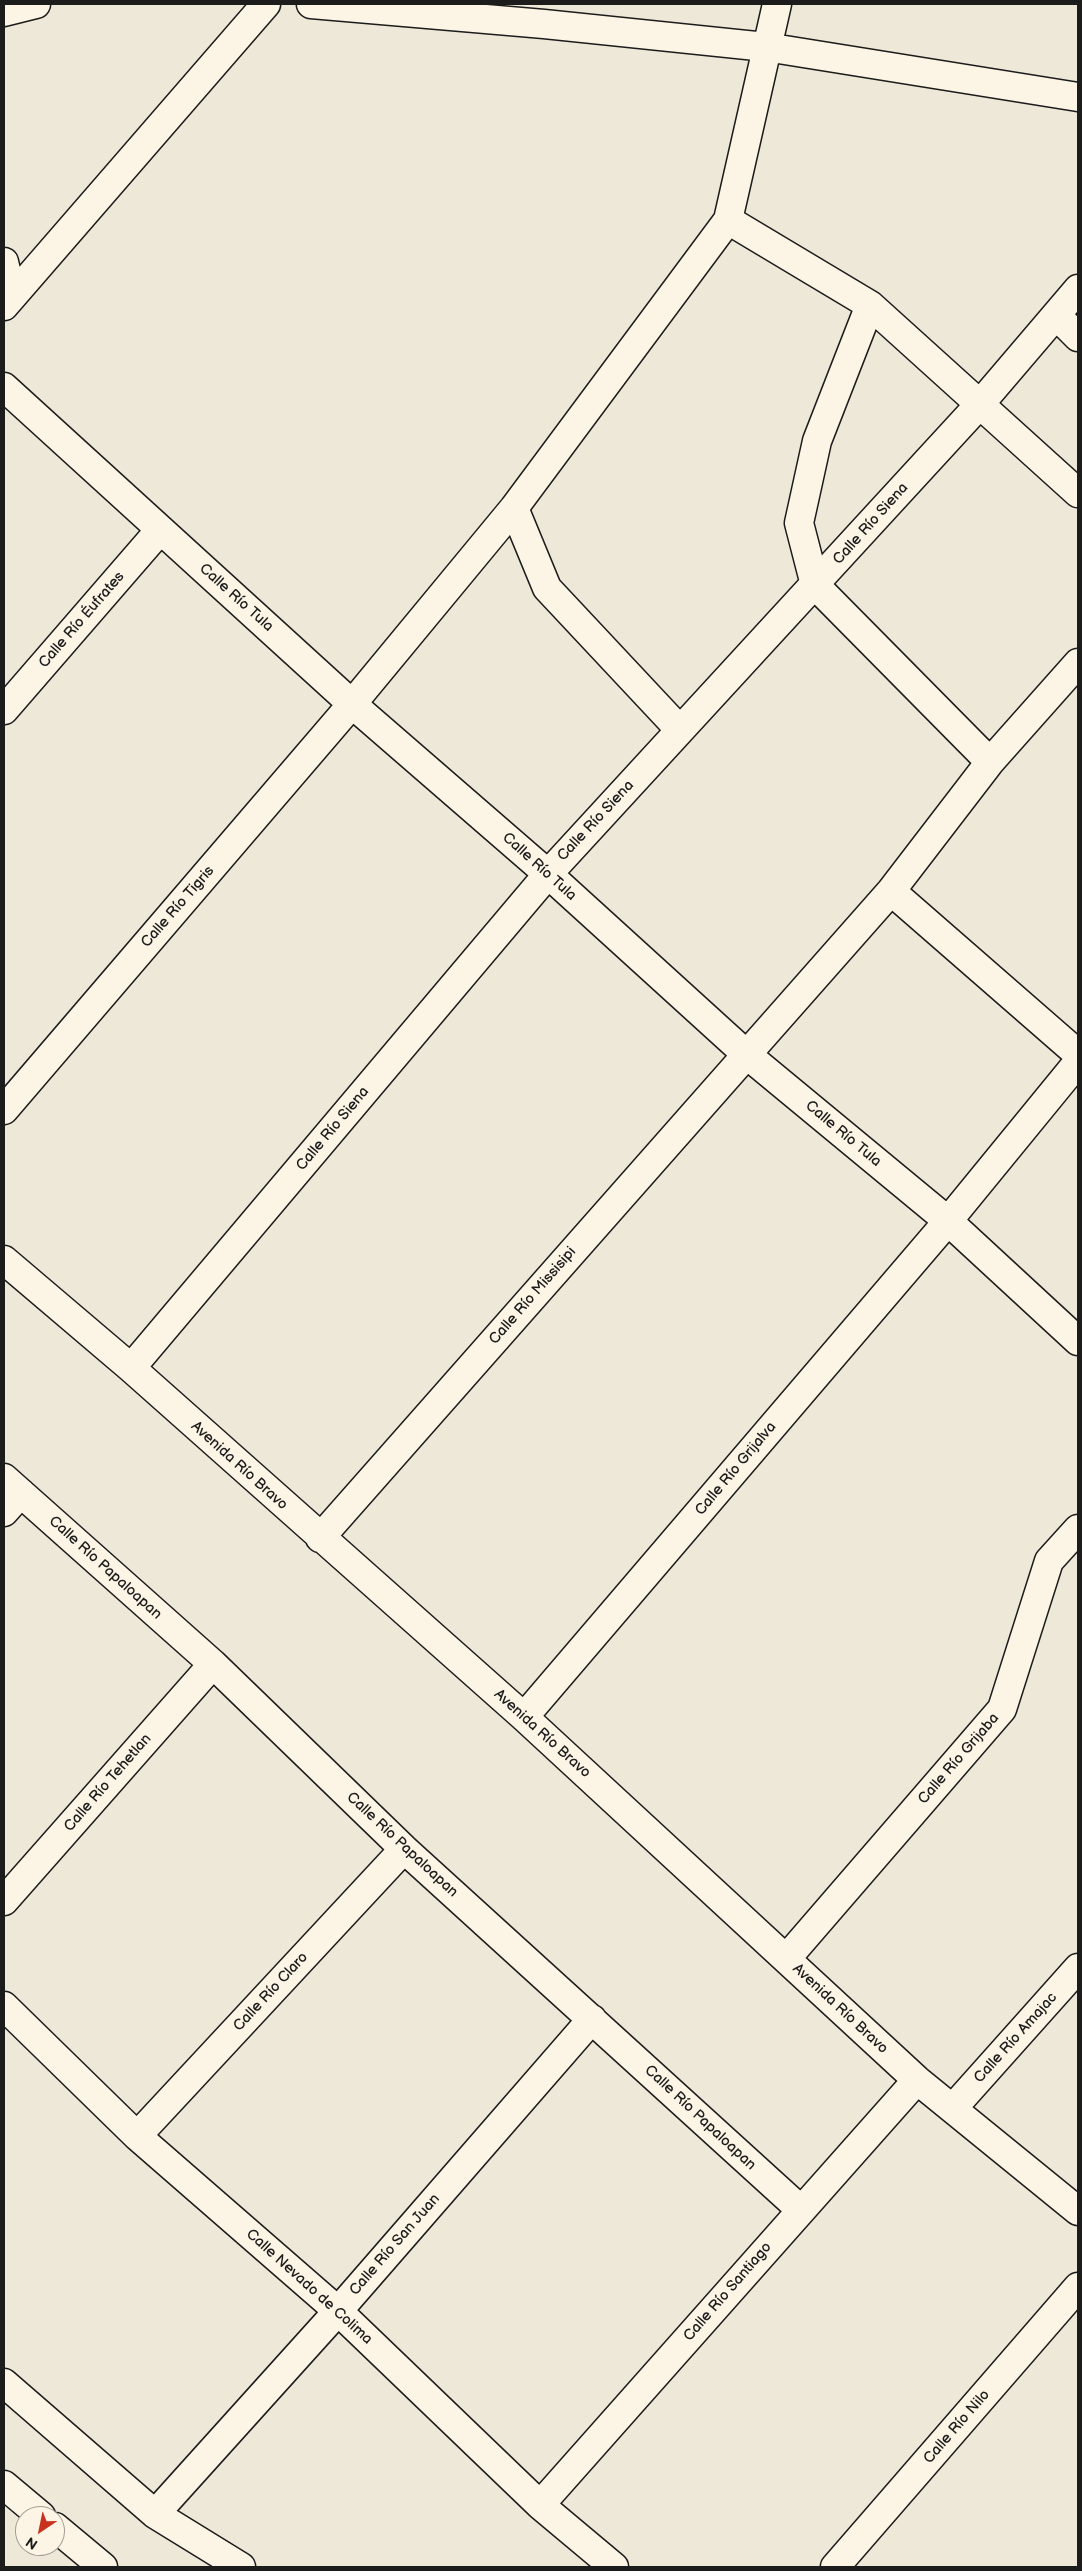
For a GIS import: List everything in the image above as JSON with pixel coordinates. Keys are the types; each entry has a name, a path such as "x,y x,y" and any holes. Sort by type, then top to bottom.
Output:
{"street":[{"path":"4,12 36,4"},
{"path":"8,301 266,4"},
{"path":"311,4 544,24 766,47 1078,97"},
{"path":"777,4 728,220 870,305 1078,493"},
{"name":"Calle Río Tigris","path":"4,1110 352,704 514,508 728,220"},
{"path":"4,266 8,301"},
{"name":"Calle Río Siena","path":"131,1368 548,874 980,404 1078,289"},
{"path":"870,305 817,441 799,524 815,585 990,762"},
{"path":"1056,315 1078,337"},
{"name":"Calle Río Tula","path":"4,387 352,704 548,874 746,1054 948,1221 1078,1342"},
{"path":"514,508 547,588 680,730"},
{"name":"Calle Río Éufrates","path":"4,710 160,530"},
{"name":"Calle Río Missisipi","path":"320,1538 891,891 990,762 1078,663"},
{"path":"891,891 1078,1054"},
{"name":"Calle Río Grijalva","path":"524,1717 948,1221 1078,1062"},
{"name":"Avenida Río Bravo","path":"4,1260 131,1368 320,1538 524,1717 917,2080 1078,2211"},
{"name":"Calle Río Papaloapan","path":"9,1494 213,1664 404,1849 801,2210"},
{"name":"Calle Río Grijaba","path":"786,1959 1002,1709 1049,1561 1078,1529"},
{"name":"Calle Río Tehetlan","path":"4,1901 213,1664"},
{"name":"Calle Río Claro","path":"137,2136 404,1849"},
{"name":"Calle Río Amajac","path":"953,2108 1078,1968"},
{"name":"Calle Nevado de Colima","path":"4,2006 137,2136 338,2311 540,2505 614,2567"},
{"name":"Calle Río San Juan","path":"155,2514 338,2311 592,2019"},
{"name":"Calle Río Santiago","path":"540,2505 917,2080"},
{"name":"Calle Río Nilo","path":"835,2567 1078,2288"},
{"path":"4,2383 155,2514 241,2567"},
{"path":"4,2484 29,2506"},
{"path":"65,2536 102,2567"}]}
